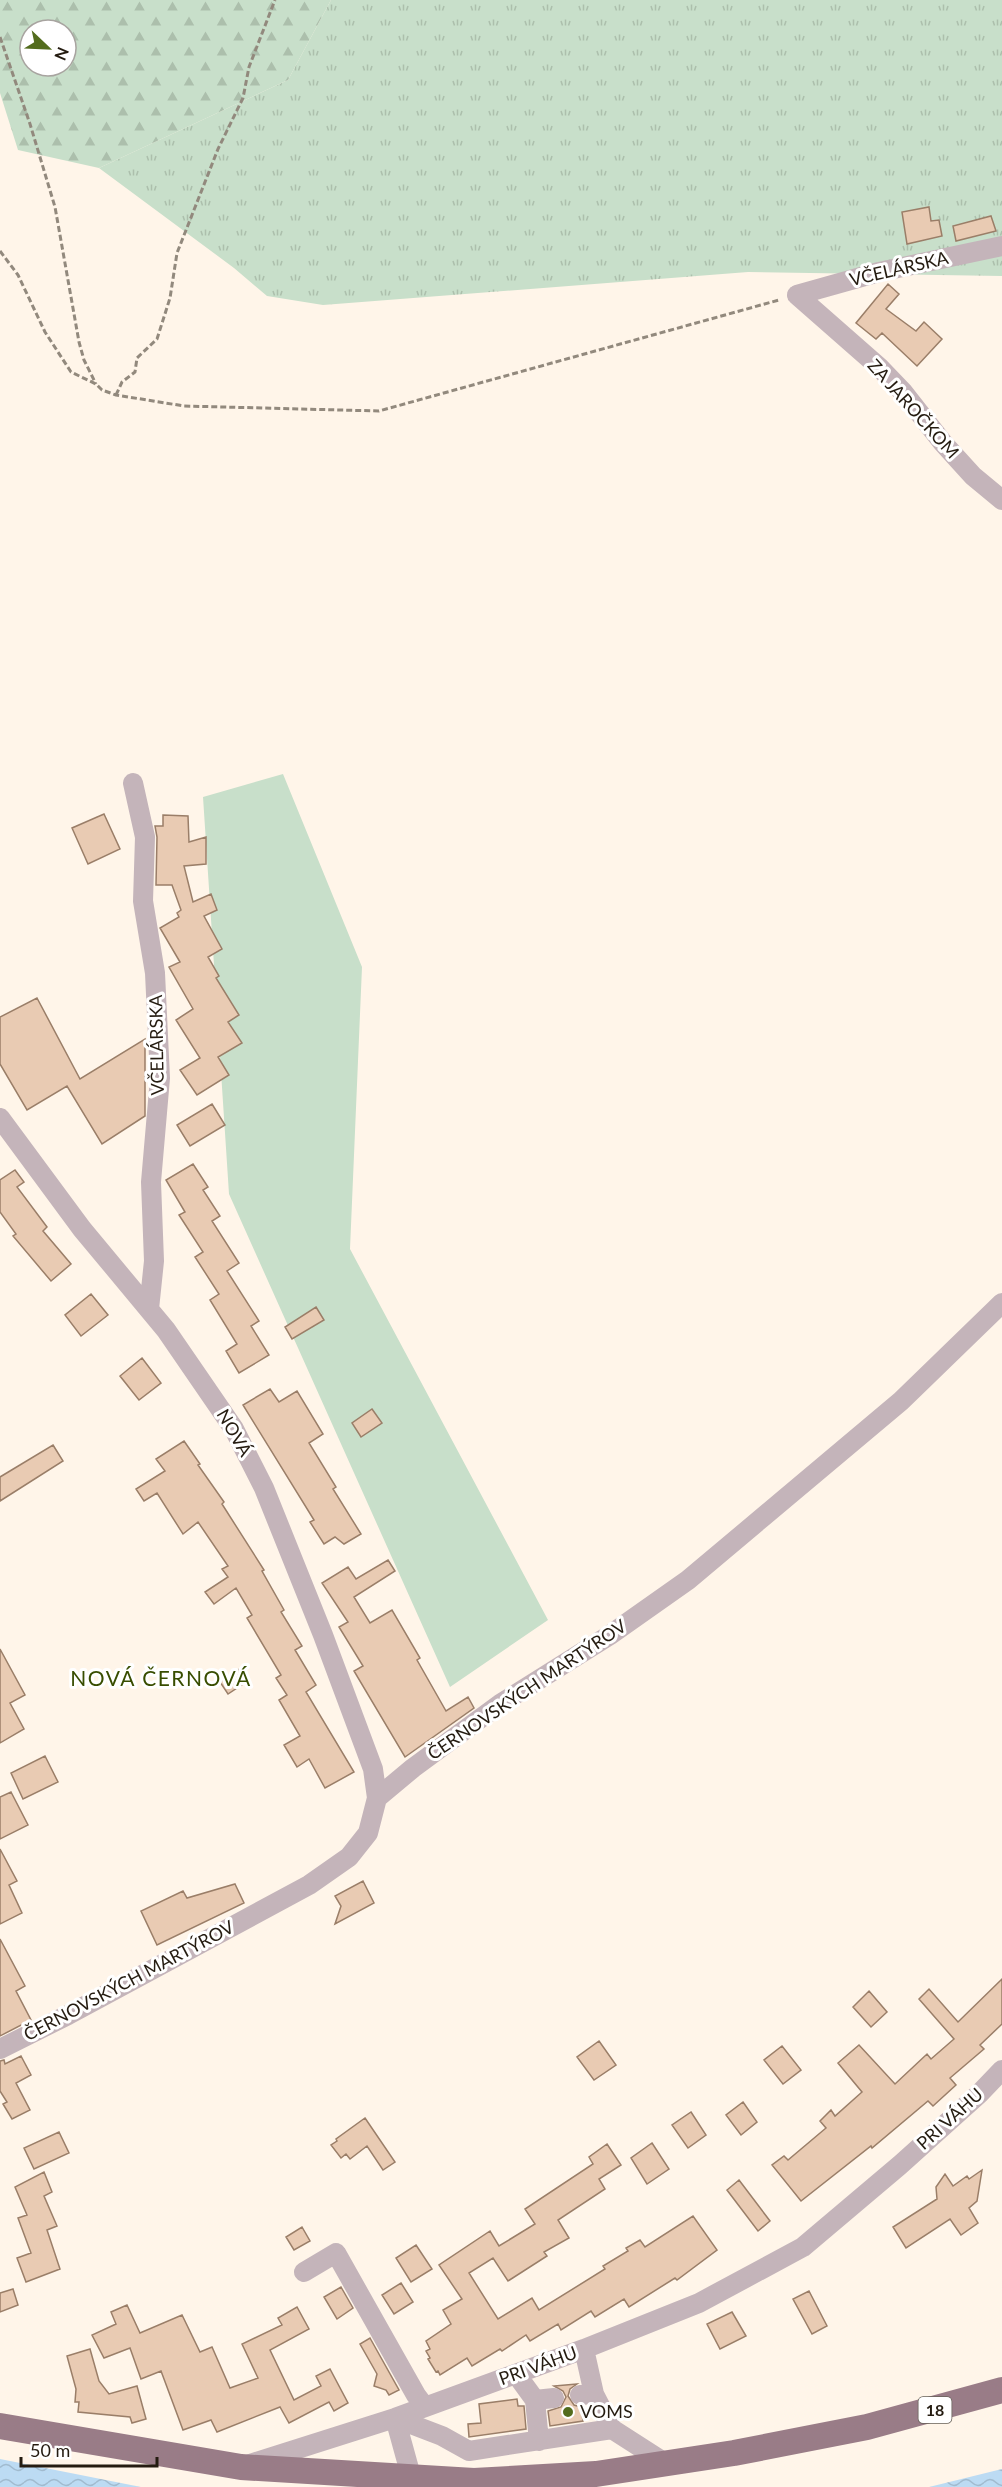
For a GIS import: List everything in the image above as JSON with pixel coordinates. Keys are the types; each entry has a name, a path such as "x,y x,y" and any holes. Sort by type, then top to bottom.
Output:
{"main road":[{"name":"18","path":"241,2467 474,2481 596,2474 734,2453 845,2432 935,2410 1002,2390"},
{"name":"PRI VÁHU","path":"0,2426 241,2467"}],"street":[{"name":"VČELÁRSKA","path":"797,295 879,272 1002,246"},
{"name":"ZA JAROČKOM","path":"797,295 879,367 903,392 958,460 1002,500"},
{"name":"VČELÁRSKA","path":"133,783 145,837 143,901 155,973 160,1078 151,1182 154,1261 149,1309"},
{"name":"NOVÁ","path":"0,1118 82,1229 166,1329 234,1429 264,1488 373,1769 377,1798"},
{"name":"ČERNOVSKÝCH MARTÝROV","path":"0,2049 68,2015 309,1885 349,1857 368,1833 377,1798 413,1768 500,1704 610,1635 688,1580 901,1401 1002,1303"},
{"name":"PRI VÁHU","path":"241,2467 395,2418 584,2349 699,2303 803,2247 900,2165 979,2094 1002,2070"},
{"path":"304,2272 336,2253 416,2396 425,2407"},
{"path":"584,2349 587,2395 612,2429 665,2463"},
{"path":"516,2374 545,2399 539,2441"},
{"path":"395,2418 442,2436 469,2451 612,2429"},
{"path":"395,2418 411,2476"}],"path":[{"path":"116,395 122,382 135,372 137,358 157,339 170,298 177,253 218,149 243,98 249,67 275,0"},
{"path":"0,37 55,207 84,360 96,384 102,390 116,395 184,406 379,411 797,295"},
{"path":"0,251 18,275 45,332 71,372 96,384"}],"green space":[{"path":"0,0 331,0 288,80 99,168 18,150 0,93"},
{"path":"331,0 1002,0 1002,276 748,272 323,305 267,296 234,268 99,168 288,80"},
{"path":"283,774 362,967 350,1249 548,1620 450,1687 229,1194 203,797"}],"water":[{"path":"0,2459 141,2487 0,2487"},
{"path":"1002,2469 1002,2487 929,2487"}],"building":[{"path":"929,207 931,221 939,220 942,236 907,244 902,212"},
{"path":"991,216 996,231 956,241 953,226"},
{"path":"888,284 899,294 886,309 916,331 924,322 942,339 917,366 882,333 876,339 856,323"},
{"path":"104,814 120,849 88,864 72,828"},
{"path":"163,815 188,816 189,842 206,837 206,864 184,866 193,902 211,894 217,910 204,916 222,949 208,957 219,976 216,978 239,1015 228,1022 242,1043 218,1057 229,1075 197,1095 180,1070 200,1058 176,1020 193,1009 169,967 180,962 160,928 179,917 177,913 181,910 172,885 156,885 157,837 155,826 163,826"},
{"path":"37,998 80,1079 145,1039 145,1116 102,1144 67,1086 27,1110 0,1064 0,1017"},
{"path":"212,1104 225,1125 190,1146 177,1125"},
{"path":"193,1164 208,1187 203,1190 220,1216 212,1221 239,1263 227,1271 259,1321 251,1326 269,1355 239,1373 226,1351 237,1344 210,1300 219,1294 195,1257 203,1252 179,1215 185,1212 166,1180"},
{"path":"15,1170 24,1182 17,1187 47,1227 43,1231 71,1264 51,1281 13,1236 16,1234 0,1212 0,1180"},
{"path":"91,1294 108,1315 81,1336 65,1315"},
{"path":"316,1307 324,1320 292,1339 285,1327"},
{"path":"142,1358 161,1383 139,1400 120,1376"},
{"path":"270,1389 279,1402 297,1391 323,1434 309,1443 336,1487 333,1489 361,1534 344,1544 335,1537 324,1544 310,1522 314,1520 243,1405"},
{"path":"372,1409 382,1423 361,1437 352,1423"},
{"path":"184,1441 224,1502 222,1504 264,1570 262,1571 284,1610 281,1612 302,1646 295,1650 316,1685 306,1692 354,1772 325,1788 309,1759 297,1767 284,1745 300,1736 279,1700 287,1695 276,1678 281,1675 247,1618 252,1615 236,1588 214,1604 205,1592 228,1577 222,1569 228,1566 198,1522 183,1534 157,1493 144,1501 136,1489 165,1471 156,1459"},
{"path":"53,1445 63,1461 0,1501 0,1477"},
{"path":"388,1560 395,1571 354,1597 370,1623 392,1610 420,1658 417,1660 446,1711 468,1697 474,1708 405,1757 354,1671 363,1666 339,1627 348,1622 322,1583 348,1567 356,1579"},
{"path":"0,1649 25,1695 10,1703 24,1729 0,1743"},
{"path":"241,1668 249,1680 228,1694 220,1682"},
{"path":"45,1756 58,1782 23,1799 11,1773"},
{"path":"11,1792 28,1825 0,1839 0,1797"},
{"path":"0,1849 17,1881 9,1885 22,1913 0,1924"},
{"path":"363,1881 374,1903 335,1924 341,1906 335,1896"},
{"path":"235,1884 244,1903 157,1945 141,1911 183,1891 187,1898"},
{"path":"0,1939 25,1986 16,1991 31,2020 0,2036"},
{"path":"1002,1979 1002,2024 980,2045 984,2049 950,2078 956,2085 933,2106 928,2101 872,2148 871,2146 801,2201 772,2165 784,2156 788,2160 826,2128 820,2121 831,2110 835,2116 862,2092 838,2063 859,2045 895,2084 927,2054 931,2059 954,2039 919,1999 929,1989 958,2022"},
{"path":"869,1991 887,2012 871,2027 853,2007"},
{"path":"599,2041 616,2065 594,2080 577,2057"},
{"path":"782,2046 801,2070 783,2084 764,2060"},
{"path":"21,2056 31,2075 16,2083 30,2110 12,2119 3,2104 7,2102 0,2091 0,2061 4,2060 5,2064"},
{"path":"743,2102 757,2122 741,2135 726,2115"},
{"path":"691,2112 706,2135 688,2148 672,2125"},
{"path":"365,2118 395,2162 383,2170 367,2146 350,2159 346,2154 341,2158 331,2145"},
{"path":"59,2132 69,2153 34,2169 24,2148"},
{"path":"652,2143 669,2169 647,2184 631,2158"},
{"path":"607,2144 621,2165 599,2179 605,2189 558,2220 569,2238 544,2252 547,2256 508,2281 493,2258 469,2273 498,2319 532,2298 539,2310 605,2269 603,2266 628,2251 626,2248 640,2240 645,2247 693,2216 717,2250 677,2280 675,2278 629,2307 624,2299 595,2317 591,2311 561,2330 558,2324 530,2341 526,2335 502,2351 500,2349 472,2366 467,2358 440,2375 428,2359 430,2358 426,2351 430,2349 426,2341 451,2324 443,2310 462,2299 439,2265 490,2231 499,2246 535,2224 525,2209 593,2164 589,2157"},
{"path":"982,2170 977,2201 969,2208 978,2223 961,2235 950,2219 906,2248 893,2227 937,2199 936,2187 945,2174 953,2186 967,2176 969,2179"},
{"path":"44,2172 52,2192 44,2196 57,2226 47,2230 60,2269 26,2282 17,2258 31,2253 18,2218 27,2215 15,2187"},
{"path":"739,2180 770,2221 758,2231 727,2190"},
{"path":"302,2227 310,2241 294,2250 286,2237"},
{"path":"416,2245 432,2269 411,2282 396,2258"},
{"path":"401,2283 413,2302 394,2314 382,2295"},
{"path":"341,2287 353,2308 337,2319 324,2297"},
{"path":"13,2289 18,2305 0,2312 0,2293"},
{"path":"809,2291 827,2326 812,2334 793,2299"},
{"path":"127,2305 140,2333 182,2315 200,2352 212,2347 230,2388 258,2378 242,2344 282,2325 278,2318 297,2307 309,2329 270,2350 294,2400 321,2386 316,2376 330,2369 348,2403 334,2411 329,2402 289,2423 280,2407 217,2432 211,2420 183,2430 161,2371 141,2379 130,2348 104,2358 92,2335 116,2324 111,2312"},
{"path":"732,2312 746,2336 720,2349 707,2324"},
{"path":"370,2338 399,2390 389,2395 386,2390 374,2386 377,2374 360,2344"},
{"path":"90,2349 99,2381 109,2394 137,2386 146,2419 132,2423 130,2417 78,2412 79,2402 75,2402 76,2389 67,2356"},
{"path":"577,2384 570,2389 568,2396 574,2405 581,2407 583,2421 550,2426 548,2411 561,2407 566,2397 563,2391 554,2386"},
{"path":"517,2399 518,2406 524,2406 526,2429 469,2437 468,2424 481,2423 479,2404"}],"place":[{"name":"VOMS","path":"568,2412"}],"district":[{"name":"NOVÁ ČERNOVÁ","path":"161,1679"}]}
